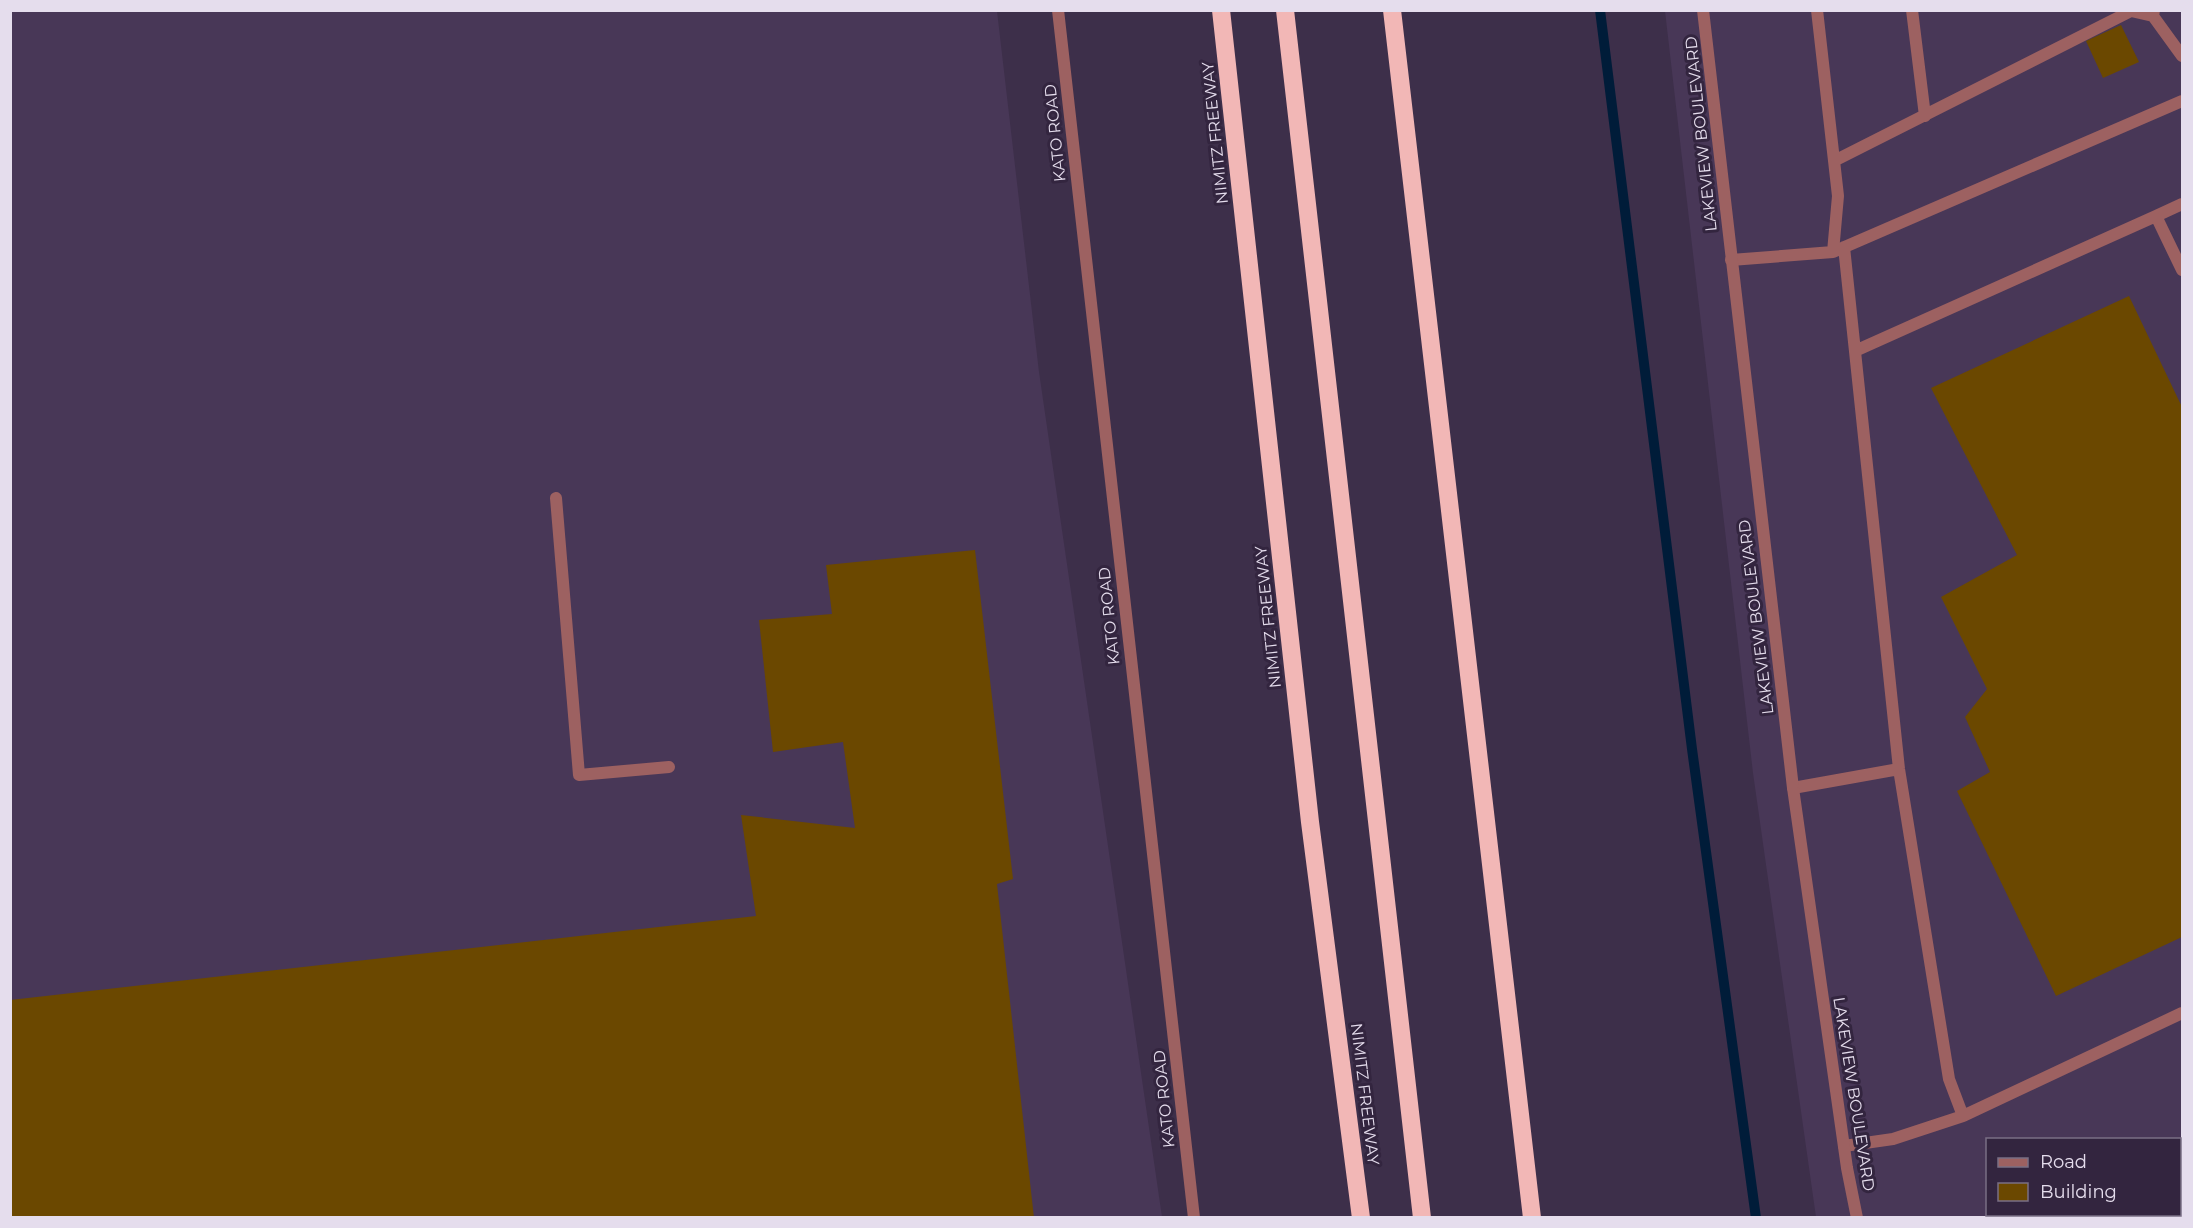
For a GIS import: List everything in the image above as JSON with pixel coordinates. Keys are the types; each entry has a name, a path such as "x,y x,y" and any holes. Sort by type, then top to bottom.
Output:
{"highway":[{"name":"NIMITZ FREEWAY","path":"1221,10 1310,822 1361,1218"},
{"path":"1285,10 1422,1218"},
{"path":"1392,10 1532,1218"}],"street":[{"name":"KATO ROAD","path":"1058,10 1194,1218"},
{"name":"LAKEVIEW BOULEVARD","path":"1703,10 1793,788 1844,1146 1857,1218"},
{"path":"1817,10 1838,196 1838,249 1855,351 1899,769 1949,1079 1963,1116"},
{"path":"1912,10 1925,116"},
{"path":"1834,161 2131,11 2154,13 2182,56"},
{"path":"1731,260 1838,249 2182,101"},
{"path":"1855,351 2182,204"},
{"path":"2156,216 2182,270"},
{"path":"556,498 579,775 669,767"},
{"path":"1793,788 1899,769"},
{"path":"1844,1146 1893,1139 1963,1116 2182,1013"}],"shaded area":[{"path":"10,11 997,11 1039,372 1162,1217 11,1217"},
{"path":"1665,11 2182,11 2182,1217 1816,1217 1753,773"}],"building":[{"path":"2121,25 2139,62 2103,78 2086,41"},
{"path":"2129,296 2182,407 2182,937 2056,996 1957,791 1990,772 1965,717 1987,689 1941,597 2017,555 1931,388"},
{"path":"975,550 1013,879 997,884 1034,1218 10,1218 10,1000 756,916 741,815 855,828 843,742 773,752 759,620 832,614 826,565"}],"waterway":[{"path":"1600,10 1692,749 1756,1218"}]}
